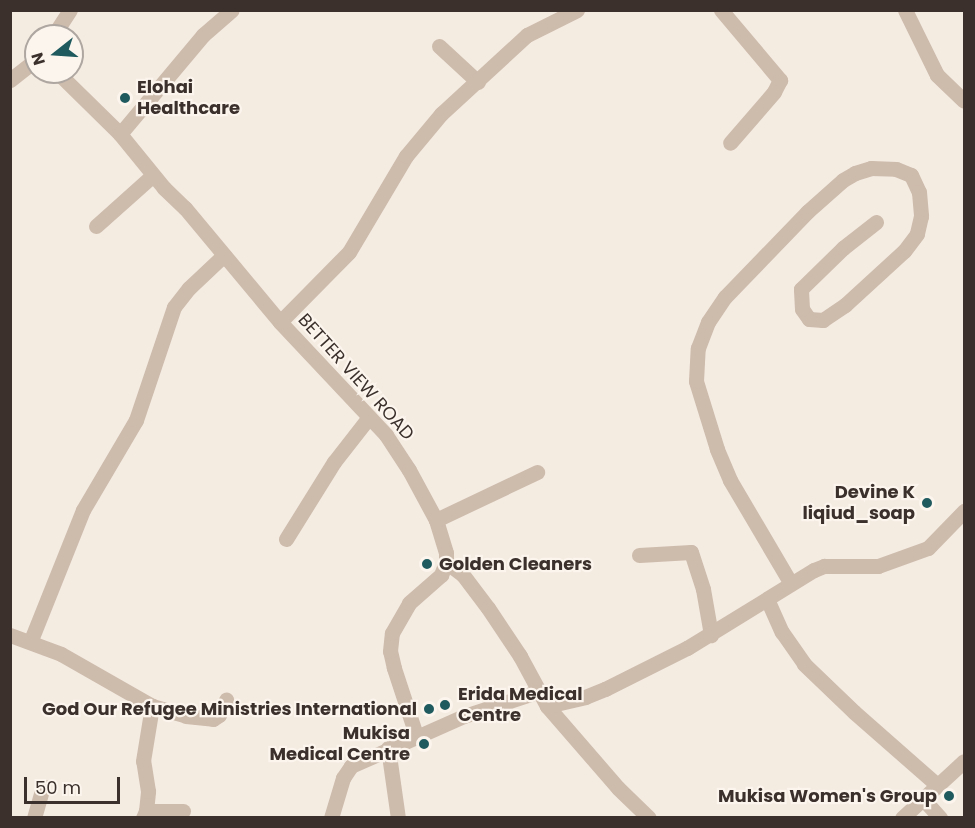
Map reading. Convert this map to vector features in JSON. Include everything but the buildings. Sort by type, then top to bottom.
[{"type":"street","points":[[61,24],[70,10]]},
{"type":"street","points":[[120,134],[203,35],[232,10]]},
{"type":"street","points":[[280,322],[336,267],[359,238],[406,156],[441,114],[527,35],[577,10]]},
{"type":"street","points":[[721,10],[780,80],[774,92],[730,143]]},
{"type":"street","points":[[905,10],[937,75],[964,101]]},
{"type":"street","points":[[439,46],[478,82]]},
{"type":"street","points":[[10,80],[24,69]]},
{"type":"street","name":"BETTER VIEW ROAD","points":[[69,84],[120,134],[280,322],[369,417],[400,456],[436,520],[446,553],[446,562]]},
{"type":"street","points":[[790,582],[730,480],[717,449],[696,381],[698,348],[708,322],[725,297],[807,213],[843,180],[871,168],[896,169],[911,175],[919,192],[921,216],[918,234],[897,257],[845,305],[823,320],[809,319],[802,309],[801,289],[843,248],[876,222]]},
{"type":"street","points":[[96,226],[153,175]]},
{"type":"street","points":[[31,640],[83,510],[136,420],[174,307],[189,288],[224,255]]},
{"type":"street","points":[[285,539],[334,462],[369,417]]},
{"type":"street","points":[[436,520],[537,472]]},
{"type":"street","points":[[547,706],[585,697],[605,689],[711,635],[790,582],[824,566],[878,566],[928,548],[964,511]]},
{"type":"street","points":[[639,555],[691,552],[703,589],[711,635]]},
{"type":"street","points":[[416,735],[394,668],[390,651],[392,633],[409,603],[441,575],[446,562],[463,575],[488,608],[520,656],[537,692],[547,706],[618,789],[649,818]]},
{"type":"street","points":[[767,599],[783,632],[804,664],[854,712],[936,784]]},
{"type":"street","points":[[10,635],[31,640],[100,674],[152,706],[186,716],[213,719],[219,715],[226,700]]},
{"type":"street","points":[[331,818],[347,769],[416,735],[475,712],[537,692]]},
{"type":"street","points":[[152,706],[143,761],[148,791],[145,814],[183,812]]},
{"type":"street","points":[[388,748],[398,818]]},
{"type":"street","points":[[902,818],[924,800],[936,784],[964,761]]},
{"type":"street","points":[[34,818],[43,786]]},
{"type":"street","points":[[924,800],[940,818]]},
{"type":"place","name":"Elohai Healthcare","points":[[125,98]]},
{"type":"place","name":"Devine K liqiud_soap","points":[[927,503]]},
{"type":"place","name":"Golden Cleaners","points":[[427,564]]},
{"type":"place","name":"Erida Medical Centre","points":[[445,705]]},
{"type":"place","name":"God Our Refugee Ministries International","points":[[429,709]]},
{"type":"place","name":"Mukisa Medical Centre","points":[[424,744]]},
{"type":"place","name":"Mukisa Women's Group","points":[[949,796]]}]
